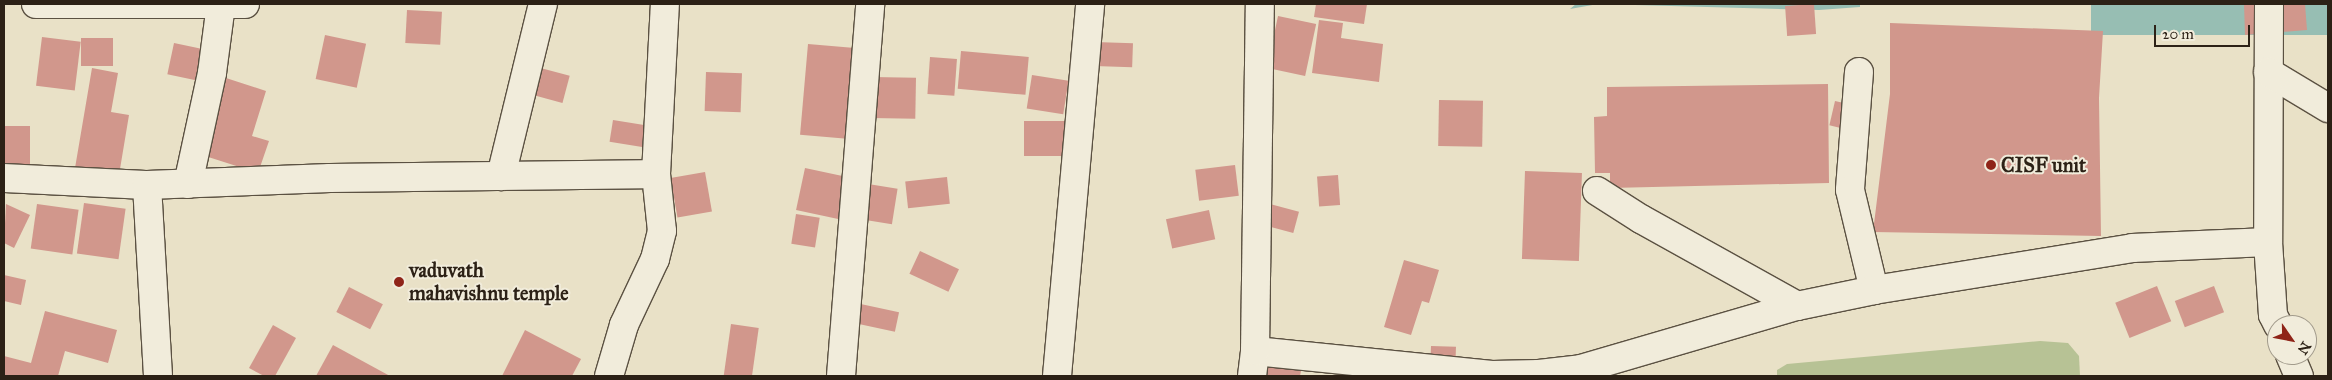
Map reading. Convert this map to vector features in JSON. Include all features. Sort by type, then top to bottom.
[{"type":"street","points":[[36,4],[233,4],[212,73],[188,184]]},
{"type":"street","points":[[501,176],[543,4]]},
{"type":"street","points":[[609,376],[624,325],[655,260],[662,231],[656,174],[665,4]]},
{"type":"street","points":[[841,376],[870,4]]},
{"type":"street","points":[[1057,376],[1090,4]]},
{"type":"street","points":[[1260,4],[1254,364],[1492,375],[1539,374],[1581,369],[1797,306],[1874,290],[2132,248],[2268,242]]},
{"type":"street","points":[[2269,4],[2268,242],[2273,315]]},
{"type":"street","points":[[1859,72],[1850,190],[1874,290]]},
{"type":"street","points":[[2268,72],[2328,108]]},
{"type":"street","points":[[4,178],[147,185],[656,174]]},
{"type":"street","points":[[147,185],[158,376]]},
{"type":"street","points":[[1597,191],[1641,219],[1797,306]]},
{"type":"green space","points":[[2040,341],[2068,343],[2079,356],[2080,376],[1777,376],[1777,370],[1787,364]]},
{"type":"water","points":[[1576,4],[1598,4],[1570,9]]},
{"type":"water","points":[[1598,4],[1860,4],[1860,7],[1819,10]]},
{"type":"water","points":[[2091,4],[2328,4],[2328,35],[2091,35]]},
{"type":"building","points":[[1316,4],[1367,4],[1364,24],[1314,17]]},
{"type":"building","points":[[1814,4],[1816,34],[1787,36],[1785,6]]},
{"type":"building","points":[[2244,4],[2305,4],[2307,30],[2245,35]]},
{"type":"building","points":[[407,10],[442,12],[440,45],[405,43]]},
{"type":"building","points":[[1278,16],[1316,24],[1305,76],[1267,68]]},
{"type":"building","points":[[1319,20],[1343,23],[1341,38],[1383,44],[1379,82],[1312,73]]},
{"type":"building","name":"CISF unit","points":[[1890,23],[2103,31],[2099,98],[2101,236],[1873,232],[1890,94]]},
{"type":"building","points":[[325,35],[366,44],[357,88],[316,79]]},
{"type":"building","points":[[42,37],[81,42],[75,90],[36,86]]},
{"type":"building","points":[[81,38],[113,38],[113,66],[81,66]]},
{"type":"building","points":[[1095,42],[1133,43],[1132,67],[1094,66]]},
{"type":"building","points":[[174,43],[207,50],[201,81],[167,74]]},
{"type":"building","points":[[808,44],[858,48],[850,139],[800,135]]},
{"type":"building","points":[[961,51],[1029,57],[1025,95],[958,89]]},
{"type":"building","points":[[930,57],[957,59],[954,96],[927,94]]},
{"type":"building","points":[[533,66],[570,76],[562,103],[526,93]]},
{"type":"building","points":[[92,68],[118,73],[111,112],[129,115],[119,175],[75,168]]},
{"type":"building","points":[[706,72],[742,73],[741,112],[705,111]]},
{"type":"building","points":[[1032,75],[1069,81],[1063,114],[1027,109]]},
{"type":"building","points":[[872,77],[916,78],[915,119],[871,118]]},
{"type":"building","points":[[226,78],[266,91],[252,136],[269,141],[258,173],[202,155]]},
{"type":"building","points":[[1828,84],[1829,183],[1610,188],[1610,173],[1595,173],[1594,117],[1607,116],[1607,87]]},
{"type":"building","points":[[1439,100],[1483,101],[1482,147],[1438,146]]},
{"type":"building","points":[[1835,101],[1853,105],[1847,129],[1829,125]]},
{"type":"building","points":[[613,120],[646,125],[642,147],[610,142]]},
{"type":"building","points":[[1024,121],[1067,121],[1067,156],[1024,156]]},
{"type":"building","points":[[4,126],[30,126],[30,169],[4,169]]},
{"type":"building","points":[[1235,165],[1239,196],[1199,201],[1195,170]]},
{"type":"building","points":[[805,168],[853,178],[844,220],[796,210]]},
{"type":"building","points":[[1525,171],[1582,173],[1579,261],[1522,259]]},
{"type":"building","points":[[705,172],[712,211],[677,217],[671,178]]},
{"type":"building","points":[[1338,175],[1340,205],[1319,206],[1317,176]]},
{"type":"building","points":[[947,177],[950,204],[908,208],[905,181]]},
{"type":"building","points":[[862,183],[898,189],[892,224],[856,219]]},
{"type":"building","points":[[84,203],[126,209],[118,259],[77,254]]},
{"type":"building","points":[[6,204],[30,215],[14,248],[4,243]]},
{"type":"building","points":[[37,204],[79,210],[72,254],[31,249]]},
{"type":"building","points":[[1270,204],[1299,212],[1293,233],[1264,225]]},
{"type":"building","points":[[1209,210],[1215,239],[1172,248],[1166,219]]},
{"type":"building","points":[[796,214],[820,218],[815,247],[791,244]]},
{"type":"building","points":[[920,251],[959,269],[948,292],[909,274]]},
{"type":"building","points":[[1404,260],[1439,270],[1429,303],[1422,301],[1411,335],[1384,327]]},
{"type":"building","points":[[4,275],[26,280],[21,305],[4,301]]},
{"type":"building","points":[[2157,286],[2171,321],[2130,338],[2115,303]]},
{"type":"building","points":[[2214,286],[2224,312],[2185,327],[2175,301]]},
{"type":"building","points":[[349,287],[383,304],[370,329],[336,312]]},
{"type":"building","points":[[856,303],[899,312],[895,332],[852,323]]},
{"type":"building","points":[[45,311],[117,330],[108,363],[65,351],[58,376],[4,376],[4,356],[31,363]]},
{"type":"building","points":[[731,324],[759,328],[752,376],[724,375]]},
{"type":"building","points":[[273,325],[296,338],[275,376],[264,376],[249,368]]},
{"type":"building","points":[[525,330],[581,359],[572,376],[502,376]]},
{"type":"building","points":[[1262,340],[1305,349],[1300,376],[1255,376]]},
{"type":"building","points":[[333,345],[390,376],[316,376]]},
{"type":"building","points":[[1431,346],[1456,347],[1455,376],[1430,376]]},
{"type":"place","name":"CISF unit","points":[[1991,165]]},
{"type":"place","name":"vaduvath mahavishnu temple","points":[[399,282]]}]
